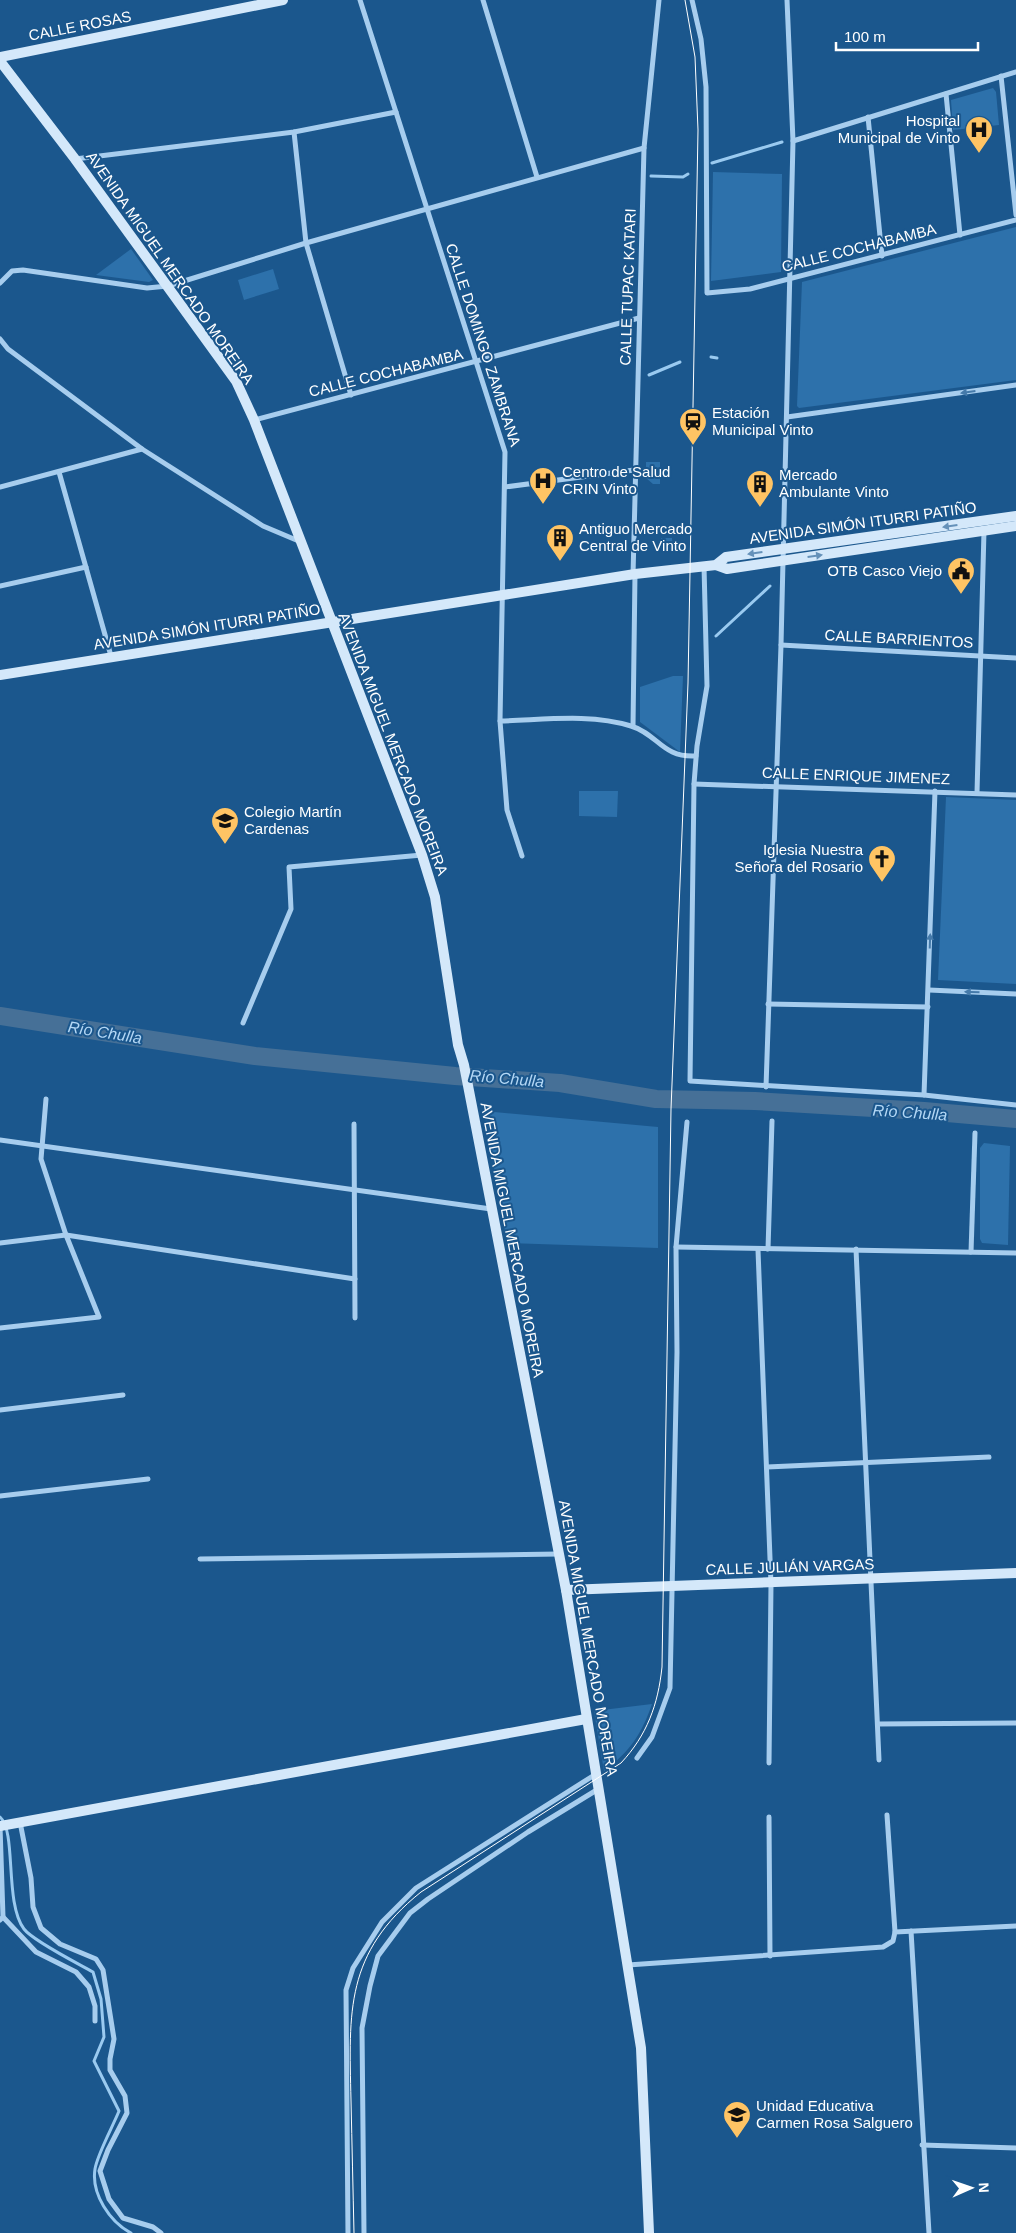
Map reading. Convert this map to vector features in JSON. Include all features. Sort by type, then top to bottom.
[{"type":"main road","name":"CALLE ROSAS","points":[[0,59],[282,0]]},
{"type":"main road","name":"AVENIDA MIGUEL MERCADO MOREIRA","points":[[0,59],[236,381],[254,420],[302,542],[331,623],[422,855],[434,897],[458,1045],[566,1590],[586,1719],[600,1788],[642,2063],[649,2233]]},
{"type":"main road","name":"AVENIDA SIMÓN ITURRI PATIÑO","points":[[716,564],[726,569],[783,560],[984,526],[1016,516]]},
{"type":"main road","name":"AVENIDA SIMÓN ITURRI PATIÑO","points":[[0,675],[634,575],[704,566],[716,564],[726,557],[984,526],[1016,526]]},
{"type":"main road","name":"CALLE JULIÁN VARGAS","points":[[566,1590],[772,1584],[1016,1573]]},
{"type":"main road","points":[[2,1826],[586,1719]]},
{"type":"street","name":"CALLE DOMINGO ZAMBRANA","points":[[360,0],[505,452],[500,721],[507,810],[522,856]]},
{"type":"street","points":[[483,0],[536,177]]},
{"type":"street","name":"CALLE TUPAC KATARI","points":[[633,726],[634,470],[644,148],[659,0]]},
{"type":"street","name":"CALLE COCHABAMBA","points":[[692,0],[701,40],[706,87],[707,293],[750,289],[1016,220]]},
{"type":"street","points":[[766,1087],[781,645],[793,141],[788,0]]},
{"type":"street","points":[[793,141],[1016,72]]},
{"type":"street","points":[[1002,76],[1016,215]]},
{"type":"street","points":[[946,94],[960,234]]},
{"type":"street","points":[[75,159],[294,132],[396,112]]},
{"type":"street","points":[[868,118],[882,256]]},
{"type":"street","points":[[294,132],[306,243],[351,395]]},
{"type":"street","points":[[0,283],[12,271],[23,270],[146,288],[168,286],[306,243],[644,148]]},
{"type":"street","name":"CALLE COCHABAMBA","points":[[254,420],[639,318]]},
{"type":"street","points":[[0,339],[8,349],[142,449],[263,526],[302,542]]},
{"type":"street","points":[[787,417],[1016,385]]},
{"type":"street","points":[[0,487],[142,449]]},
{"type":"street","points":[[505,487],[634,470]]},
{"type":"street","points":[[59,472],[111,656]]},
{"type":"street","points":[[977,792],[984,526]]},
{"type":"street","points":[[704,566],[706,686],[694,784],[690,1081],[924,1096],[1016,1105]]},
{"type":"street","points":[[0,586],[86,568]]},
{"type":"street","name":"CALLE BARRIENTOS","points":[[781,645],[1016,658]]},
{"type":"street","points":[[500,721],[597,719],[633,726],[679,757],[696,756]]},
{"type":"street","name":"CALLE ENRIQUE JIMENEZ","points":[[694,784],[977,792],[1016,795]]},
{"type":"street","points":[[924,1096],[935,792]]},
{"type":"street","points":[[243,1023],[291,909],[290,867],[422,855]]},
{"type":"street","points":[[929,990],[1016,994]]},
{"type":"street","points":[[768,1004],[928,1007]]},
{"type":"street","points":[[0,1328],[99,1317],[66,1235],[41,1159],[46,1099]]},
{"type":"street","points":[[768,1249],[772,1121]]},
{"type":"street","points":[[637,1758],[652,1737],[670,1688],[677,1352],[676,1247],[687,1122]]},
{"type":"street","points":[[354,1124],[355,1318]]},
{"type":"street","points":[[971,1252],[975,1133]]},
{"type":"street","points":[[0,1140],[491,1209]]},
{"type":"street","points":[[0,1243],[66,1235],[355,1279]]},
{"type":"street","points":[[676,1247],[758,1250],[856,1249],[1016,1253]]},
{"type":"street","points":[[856,1249],[879,1760]]},
{"type":"street","points":[[758,1250],[772,1584],[769,1763]]},
{"type":"street","points":[[0,1410],[123,1395]]},
{"type":"street","points":[[767,1467],[865,1461],[989,1457]]},
{"type":"street","points":[[0,1496],[148,1479]]},
{"type":"street","points":[[200,1559],[559,1554]]},
{"type":"street","points":[[878,1724],[1016,1723]]},
{"type":"street","points":[[348,2233],[346,1990],[353,1968],[382,1922],[416,1888],[597,1774]]},
{"type":"street","points":[[364,2233],[362,2028],[378,1956],[410,1913],[428,1899],[528,1832],[600,1788]]},
{"type":"street","points":[[628,1966],[883,1947],[893,1941],[895,1932],[887,1815]]},
{"type":"street","points":[[769,1817],[770,1956]]},
{"type":"street","points":[[20,1822],[31,1878],[33,1907],[41,1928],[60,1944],[96,1959],[103,1970],[114,2038],[110,2070],[124,2096],[127,2113],[108,2150],[100,2171],[109,2199],[123,2218],[153,2227],[160,2233]]},
{"type":"street","points":[[2,1826],[2,1919],[36,1952],[76,1972],[89,1987],[95,2006],[95,2022]]},
{"type":"street","points":[[895,1932],[1016,1926]]},
{"type":"street","points":[[910,1931],[929,2233]]},
{"type":"street","points":[[922,2145],[1016,2148]]},
{"type":"shaded area","points":[[993,88],[996,92],[999,125],[953,130],[951,100]]},
{"type":"shaded area","points":[[713,172],[782,174],[781,272],[711,281]]},
{"type":"shaded area","points":[[1016,227],[1016,380],[799,408],[797,406],[802,282]]},
{"type":"shaded area","points":[[131,249],[153,280],[149,282],[96,275]]},
{"type":"shaded area","points":[[273,269],[279,289],[244,300],[238,280]]},
{"type":"shaded area","points":[[646,462],[660,462],[660,484],[653,484],[646,478]]},
{"type":"shaded area","points":[[661,538],[672,538],[673,551],[661,551]]},
{"type":"shaded area","points":[[673,676],[683,676],[680,752],[640,722],[640,687]]},
{"type":"shaded area","points":[[579,791],[618,791],[617,817],[579,816]]},
{"type":"shaded area","points":[[946,797],[1016,800],[1016,984],[938,980]]},
{"type":"shaded area","points":[[484,1111],[658,1127],[658,1248],[507,1243]]},
{"type":"shaded area","points":[[984,1143],[1010,1146],[1008,1245],[982,1243],[980,1239],[980,1148]]},
{"type":"shaded area","points":[[652,1704],[644,1725],[634,1741],[604,1771],[594,1711]]},
{"type":"waterway","points":[[712,163],[782,142]]},
{"type":"waterway","points":[[651,176],[683,177],[688,174]]},
{"type":"waterway","points":[[711,357],[717,358]]},
{"type":"waterway","points":[[649,375],[680,362]]},
{"type":"waterway","points":[[716,636],[770,586]]},
{"type":"waterway","name":"Río Chulla","points":[[0,1016],[255,1056],[455,1076],[560,1083],[656,1099],[755,1101],[924,1111],[1016,1119]]},
{"type":"waterway","points":[[0,1817],[5,1825],[8,1837],[14,1902],[24,1929],[46,1946],[93,1972],[101,1999],[104,2037],[94,2061],[119,2111],[95,2169],[96,2188],[109,2215],[131,2233]]},
{"type":"tram line","points":[[354,2233],[350,2039],[352,2011],[365,1961],[378,1938],[396,1915],[421,1892],[621,1763],[638,1742],[650,1719],[660,1681],[662,1667],[671,1109],[688,683],[698,130],[695,57],[685,0]]},
{"type":"place","name":"Hospital Municipal de Vinto","points":[[979,154]]},
{"type":"place","name":"Estación Municipal Vinto","points":[[693,446]]},
{"type":"place","name":"Centro de Salud CRIN Vinto","points":[[543,505]]},
{"type":"place","name":"Mercado Ambulante Vinto","points":[[760,508]]},
{"type":"place","name":"Antiguo Mercado Central de Vinto","points":[[560,562]]},
{"type":"place","name":"OTB Casco Viejo","points":[[961,595]]},
{"type":"place","name":"Colegio Martín Cardenas","points":[[225,845]]},
{"type":"place","name":"Iglesia Nuestra Señora del Rosario","points":[[882,883]]},
{"type":"place","name":"Unidad Educativa Carmen Rosa Salguero","points":[[737,2139]]}]
